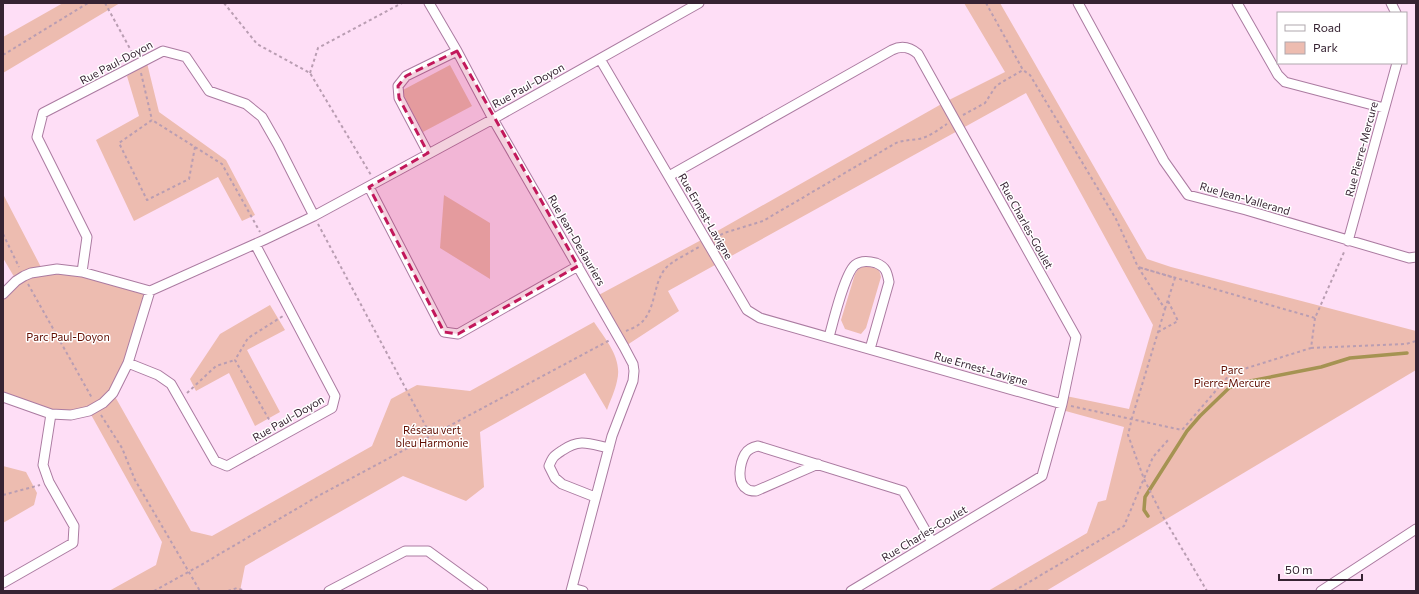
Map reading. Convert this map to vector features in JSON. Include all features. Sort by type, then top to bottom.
[{"type":"street","name":"Rue Jean-Deslauriers","points":[[429,3],[457,51],[493,119],[630,358],[634,371],[634,376],[609,448],[571,589]]},
{"type":"street","name":"Rue Paul-Doyon","points":[[150,291],[314,216],[493,119],[699,3]]},
{"type":"street","name":"Rue Jean-Vallerand","points":[[1078,3],[1164,161],[1188,195],[1246,210],[1408,258],[1416,257]]},
{"type":"street","points":[[1237,3],[1278,75],[1285,82],[1384,108]]},
{"type":"street","points":[[1390,3],[1395,12]]},
{"type":"street","name":"Rue Charles-Goulet","points":[[669,176],[897,47],[904,46],[912,49],[918,54],[1076,337],[1062,404],[1042,476],[851,591]]},
{"type":"street","name":"Rue Paul-Doyon","points":[[82,272],[87,237],[36,137],[43,113],[163,50],[186,57],[209,91],[246,104],[262,117],[314,216]]},
{"type":"street","points":[[428,153],[399,98],[398,86],[406,76],[457,51]]},
{"type":"street","name":"Rue Ernest-Lavigne","points":[[600,59],[747,310],[760,318],[1062,404]]},
{"type":"street","name":"Rue Pierre-Mercure","points":[[1348,241],[1397,64]]},
{"type":"street","points":[[372,185],[444,332],[458,334],[578,266]]},
{"type":"street","name":"Rue Paul-Doyon","points":[[128,363],[158,375],[171,384],[215,460],[227,466],[332,408],[335,396],[255,244]]},
{"type":"street","points":[[829,337],[848,274],[856,264],[863,261],[874,263],[884,267],[888,275],[889,282],[870,349]]},
{"type":"street","points":[[3,294],[16,280],[31,273],[57,269],[82,272],[150,291],[128,363],[113,393],[103,403],[89,411],[71,415],[52,414],[3,396]]},
{"type":"street","points":[[3,583],[73,543],[74,526],[49,482],[43,465],[52,414]]},
{"type":"street","points":[[595,497],[562,484],[555,478],[549,466],[552,457],[572,444],[584,443],[609,448]]},
{"type":"street","points":[[818,464],[756,491],[747,490],[743,485],[739,474],[745,454],[751,448],[758,446],[818,464],[904,491],[932,542]]},
{"type":"street","points":[[1321,591],[1416,529]]},
{"type":"street","points":[[329,591],[405,551],[428,551],[483,591]]},
{"type":"street","points":[[571,589],[583,591]]},
{"type":"path","points":[[3,55],[88,3]]},
{"type":"path","points":[[105,3],[138,63],[152,120],[222,164],[264,240]]},
{"type":"path","points":[[224,3],[257,44],[310,74],[372,185]]},
{"type":"path","points":[[310,74],[318,48],[402,3]]},
{"type":"path","points":[[986,3],[1023,70],[1030,75],[1116,219],[1138,267],[1165,308]]},
{"type":"path","points":[[154,591],[189,573],[320,495],[641,324],[650,310],[661,274],[666,267],[724,233],[763,221],[896,143],[904,140],[926,137],[985,103],[996,86],[1023,70]]},
{"type":"path","points":[[152,120],[119,143],[147,200],[189,179],[195,147]]},
{"type":"path","points":[[314,216],[431,436]]},
{"type":"path","points":[[3,234],[20,268]]},
{"type":"path","points":[[1311,348],[1315,318],[1348,241]]},
{"type":"path","points":[[1138,267],[1175,278],[1128,435],[1144,479],[1162,515],[1207,591]]},
{"type":"path","points":[[1138,267],[1315,318]]},
{"type":"path","points":[[26,282],[94,402]]},
{"type":"path","points":[[1158,332],[1178,321],[1168,301]]},
{"type":"path","points":[[180,400],[216,366],[235,360],[248,338],[290,311]]},
{"type":"path","points":[[1062,404],[1182,430],[1231,373],[1311,348],[1406,344],[1416,340]]},
{"type":"path","points":[[235,360],[279,437]]},
{"type":"path","points":[[99,412],[122,448],[134,480],[200,591]]},
{"type":"path","points":[[1014,591],[1124,526],[1153,457],[1169,439]]},
{"type":"path","points":[[3,495],[49,482]]},
{"type":"path","points":[[228,591],[237,588],[245,591]]},
{"type":"highlighted area","points":[[457,51],[578,266],[458,334],[444,332],[369,187],[428,153],[399,98],[398,86],[406,76]]},
{"type":"green space","points":[[63,3],[120,3],[3,73],[3,37]]},
{"type":"green space","name":"Parc Pierre-Mercure","points":[[964,3],[1000,3],[1147,259],[1171,267],[1416,331],[1416,370],[1046,591],[988,591],[1087,533],[1098,502],[1106,500],[1124,427],[1062,410],[1066,396],[1129,409],[1153,325],[1026,93],[668,291],[679,311],[624,347],[595,297],[705,238],[945,102],[1005,72]]},
{"type":"green space","points":[[147,63],[159,112],[226,160],[255,215],[242,221],[218,177],[134,221],[96,140],[139,116],[127,76]]},
{"type":"green space","points":[[450,65],[472,106],[423,132],[401,91]]},
{"type":"green space","name":"Réseau vert bleu Harmonie","points":[[3,194],[43,271],[57,270],[150,291],[113,393],[191,531],[212,536],[372,446],[391,399],[417,385],[470,391],[594,322],[608,342],[615,357],[618,373],[615,388],[607,410],[585,373],[480,432],[484,487],[466,501],[403,476],[245,566],[240,591],[109,591],[156,565],[162,542],[89,411],[71,415],[3,397],[3,294],[16,280],[3,258]]},
{"type":"green space","points":[[444,195],[490,223],[490,279],[440,248]]},
{"type":"green space","points":[[865,266],[878,269],[881,277],[866,328],[861,334],[845,329],[841,320],[855,274],[859,268]]},
{"type":"green space","points":[[270,305],[285,330],[247,350],[280,412],[255,426],[229,373],[196,391],[190,379],[220,334]]},
{"type":"green space","points":[[3,466],[26,472],[37,493],[34,505],[3,523]]},
{"type":"waterway","points":[[1148,516],[1144,510],[1145,497],[1187,431],[1229,388],[1240,383],[1321,367],[1350,358],[1407,353]]},
{"type":"park label","name":"Parc Paul-Doyon","points":[[68,336]]}]
